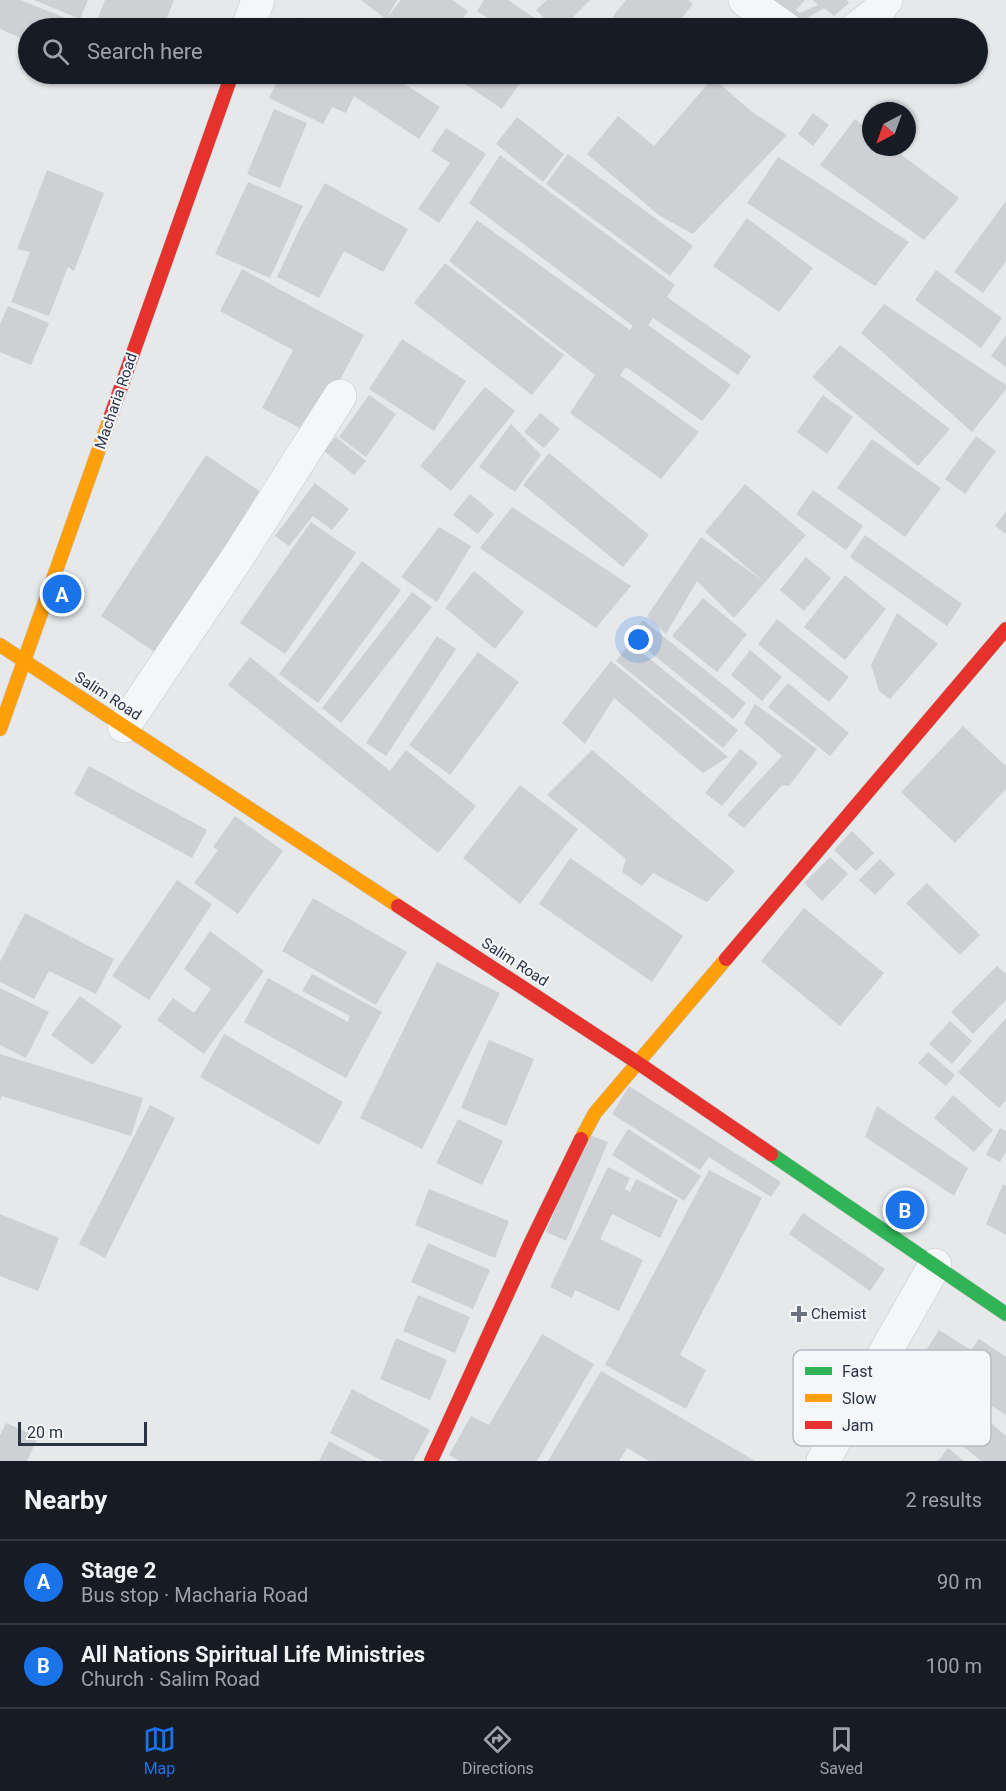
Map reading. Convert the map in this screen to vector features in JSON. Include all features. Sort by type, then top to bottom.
[{"type":"street","points":[[252,18],[258,0]]},
{"type":"street","points":[[745,0],[771,18]]},
{"type":"street","points":[[870,18],[886,0]]},
{"type":"street","name":"Macharia Road","points":[[0,729],[228,84]]},
{"type":"street","points":[[124,726],[239,555],[340,396]]},
{"type":"street","points":[[431,1461],[567,1166],[596,1113],[1006,629]]},
{"type":"street","name":"Salim Road","points":[[0,645],[638,1063],[1006,1314]]},
{"type":"street","points":[[886,1350],[935,1265]]},
{"type":"street","points":[[823,1461],[832,1446]]},
{"type":"building","points":[[0,0],[20,0],[66,18],[18,18],[18,37],[0,29]]},
{"type":"building","points":[[34,0],[88,0],[80,18]]},
{"type":"building","points":[[105,0],[174,0],[167,18],[98,18]]},
{"type":"building","points":[[361,0],[397,0],[385,18]]},
{"type":"building","points":[[401,0],[452,0],[468,11],[463,18],[387,18]]},
{"type":"building","points":[[484,0],[508,0],[534,18],[488,18],[477,11]]},
{"type":"building","points":[[547,0],[590,0],[572,18],[544,18],[536,10]]},
{"type":"building","points":[[626,0],[688,0],[693,4],[682,18],[612,18]]},
{"type":"building","points":[[770,0],[805,0],[796,10],[800,13],[818,5],[813,0],[847,0],[849,3],[834,16],[824,8],[807,18],[795,18]]},
{"type":"building","points":[[276,84],[404,84],[440,107],[419,139],[354,96],[346,113],[332,107],[323,124],[269,98]]},
{"type":"building","points":[[465,84],[519,84],[502,109]]},
{"type":"building","points":[[708,84],[720,84],[751,111],[787,135],[693,234],[660,216],[587,154],[618,116],[654,146]]},
{"type":"building","points":[[274,109],[307,123],[280,188],[247,174]]},
{"type":"building","points":[[813,113],[829,125],[813,146],[798,134]]},
{"type":"building","points":[[517,117],[564,154],[543,182],[496,144]]},
{"type":"building","points":[[855,119],[862,125],[862,156],[903,156],[959,198],[924,240],[820,165]]},
{"type":"building","points":[[446,128],[486,154],[439,223],[418,209],[450,163],[431,151]]},
{"type":"building","points":[[568,154],[693,246],[670,276],[546,184]]},
{"type":"building","points":[[500,155],[675,285],[667,297],[751,356],[738,375],[653,318],[648,325],[731,385],[702,421],[626,367],[620,375],[699,432],[661,479],[570,413],[595,375],[449,261],[477,220],[630,330],[633,326],[469,203]]},
{"type":"building","points":[[778,157],[909,242],[875,286],[747,203]]},
{"type":"building","points":[[47,170],[104,193],[74,271],[68,267],[49,316],[11,302],[30,252],[17,249]]},
{"type":"building","points":[[248,182],[303,206],[270,278],[215,254]]},
{"type":"building","points":[[325,183],[408,229],[383,272],[344,251],[319,298],[277,277],[300,228]]},
{"type":"building","points":[[1006,201],[1006,261],[983,293],[954,272]]},
{"type":"building","points":[[747,218],[813,268],[779,312],[713,266]]},
{"type":"building","points":[[445,263],[564,355],[532,395],[414,303]]},
{"type":"building","points":[[242,269],[364,335],[311,434],[262,408],[293,350],[220,311]]},
{"type":"building","points":[[936,270],[1002,318],[981,348],[915,300]]},
{"type":"building","points":[[884,304],[1006,385],[1006,389],[972,432],[861,333]]},
{"type":"building","points":[[8,306],[49,323],[31,365],[0,352],[0,324]]},
{"type":"building","points":[[1006,335],[1006,367],[991,356]]},
{"type":"building","points":[[402,339],[466,381],[434,431],[369,389]]},
{"type":"building","points":[[840,345],[950,429],[918,466],[812,377]]},
{"type":"building","points":[[485,387],[515,411],[451,491],[420,466]]},
{"type":"building","points":[[369,395],[396,414],[366,457],[339,437]]},
{"type":"building","points":[[823,395],[853,417],[827,454],[797,432]]},
{"type":"building","points":[[540,413],[560,429],[544,448],[524,432]]},
{"type":"building","points":[[511,424],[541,455],[515,492],[479,467]]},
{"type":"building","points":[[976,436],[996,451],[965,494],[945,479]]},
{"type":"building","points":[[336,437],[366,461],[354,475],[324,451]]},
{"type":"building","points":[[872,439],[941,488],[905,537],[837,488]]},
{"type":"building","points":[[549,453],[649,535],[623,567],[523,485]]},
{"type":"building","points":[[206,455],[261,492],[156,653],[101,616]]},
{"type":"building","points":[[315,483],[349,509],[332,530],[313,516],[289,546],[275,536]]},
{"type":"building","points":[[745,484],[806,535],[734,618],[697,581],[666,634],[647,616],[701,537],[762,580],[705,532]]},
{"type":"building","points":[[813,490],[863,526],[846,550],[796,514]]},
{"type":"building","points":[[470,494],[494,514],[478,534],[453,515]]},
{"type":"building","points":[[512,507],[631,586],[596,628],[480,548]]},
{"type":"building","points":[[1006,511],[1006,534],[995,526]]},
{"type":"building","points":[[311,522],[356,553],[285,654],[240,623]]},
{"type":"building","points":[[439,527],[471,546],[437,602],[401,577]]},
{"type":"building","points":[[865,535],[962,604],[947,626],[850,557]]},
{"type":"building","points":[[806,557],[831,578],[804,611],[780,590]]},
{"type":"building","points":[[362,561],[401,590],[318,703],[279,674]]},
{"type":"building","points":[[474,571],[524,612],[495,649],[445,608]]},
{"type":"building","points":[[845,575],[886,609],[845,660],[804,627]]},
{"type":"building","points":[[412,592],[432,607],[341,723],[322,708]]},
{"type":"building","points":[[703,598],[747,634],[717,672],[672,636]]},
{"type":"building","points":[[897,613],[938,644],[890,699],[879,691],[871,665]]},
{"type":"building","points":[[777,619],[849,677],[829,702],[758,644]]},
{"type":"building","points":[[643,620],[746,703],[733,719],[630,636]]},
{"type":"building","points":[[437,636],[456,649],[386,756],[366,743]]},
{"type":"building","points":[[630,643],[738,730],[723,748],[616,661]]},
{"type":"building","points":[[750,650],[782,677],[762,701],[731,675]]},
{"type":"building","points":[[478,652],[519,682],[450,775],[409,745]]},
{"type":"building","points":[[250,657],[390,771],[406,750],[476,806],[438,853],[228,685]]},
{"type":"building","points":[[611,661],[728,757],[703,773],[614,698],[585,744],[562,723]]},
{"type":"building","points":[[788,683],[849,733],[830,756],[768,707]]},
{"type":"building","points":[[755,704],[817,749],[789,786],[782,785],[744,828],[727,815],[782,756],[744,723]]},
{"type":"building","points":[[963,726],[1006,766],[1006,789],[955,843],[901,792]]},
{"type":"building","points":[[740,749],[758,763],[722,806],[705,793]]},
{"type":"building","points":[[592,750],[735,871],[707,902],[653,873],[642,886],[622,872],[626,859],[547,795]]},
{"type":"building","points":[[89,766],[207,830],[192,858],[74,794]]},
{"type":"building","points":[[520,785],[578,829],[520,904],[463,858]]},
{"type":"building","points":[[235,816],[283,851],[238,914],[194,883],[218,850],[213,847]]},
{"type":"building","points":[[852,831],[874,853],[856,871],[834,850]]},
{"type":"building","points":[[830,857],[848,874],[822,901],[804,883]]},
{"type":"building","points":[[570,858],[683,936],[652,982],[539,904]]},
{"type":"building","points":[[880,859],[895,874],[875,895],[859,880]]},
{"type":"building","points":[[177,880],[212,904],[149,1000],[112,976]]},
{"type":"building","points":[[927,883],[980,935],[960,955],[906,903]]},
{"type":"building","points":[[313,898],[407,952],[376,1005],[282,951]]},
{"type":"building","points":[[804,908],[884,973],[840,1026],[761,961]]},
{"type":"building","points":[[25,913],[114,959],[96,994],[49,971],[34,999],[0,982],[0,962]]},
{"type":"building","points":[[210,931],[264,971],[204,1054],[157,1020],[173,998],[194,1013],[211,989],[184,969]]},
{"type":"building","points":[[437,962],[500,993],[422,1149],[360,1118]]},
{"type":"building","points":[[997,966],[1006,974],[1006,1000],[973,1034],[951,1012]]},
{"type":"building","points":[[312,974],[382,1012],[346,1078],[244,1022],[268,978],[348,1022],[350,1016],[302,991]]},
{"type":"building","points":[[0,988],[49,1012],[26,1058],[0,1045]]},
{"type":"building","points":[[80,996],[122,1026],[93,1065],[51,1035]]},
{"type":"building","points":[[1006,1018],[1006,1100],[999,1108],[958,1072]]},
{"type":"building","points":[[950,1021],[972,1041],[952,1064],[929,1044]]},
{"type":"building","points":[[224,1034],[343,1102],[319,1145],[200,1077]]},
{"type":"building","points":[[489,1040],[534,1059],[506,1126],[461,1108]]},
{"type":"building","points":[[928,1052],[955,1075],[946,1086],[918,1063]]},
{"type":"building","points":[[0,1054],[143,1098],[131,1136],[2,1096],[0,1100]]},
{"type":"building","points":[[629,1086],[781,1182],[771,1197],[709,1157],[700,1170],[612,1114]]},
{"type":"building","points":[[953,1095],[993,1130],[974,1152],[934,1118]]},
{"type":"building","points":[[150,1105],[175,1118],[105,1258],[79,1244]]},
{"type":"building","points":[[877,1106],[968,1168],[954,1196],[865,1137]]},
{"type":"building","points":[[458,1119],[503,1141],[482,1185],[436,1163]]},
{"type":"building","points":[[1000,1128],[1006,1131],[1006,1152],[1000,1162],[986,1155]]},
{"type":"building","points":[[628,1129],[701,1176],[684,1201],[612,1155]]},
{"type":"building","points":[[587,1134],[608,1142],[566,1241],[546,1232]]},
{"type":"building","points":[[608,1167],[630,1178],[625,1189],[630,1192],[636,1179],[678,1200],[660,1238],[612,1214],[600,1239],[643,1260],[619,1311],[575,1290],[572,1298],[550,1287]]},
{"type":"building","points":[[709,1170],[762,1198],[680,1355],[706,1370],[686,1409],[605,1365]]},
{"type":"building","points":[[1003,1184],[1006,1186],[1006,1235],[986,1224]]},
{"type":"building","points":[[429,1189],[509,1221],[495,1258],[415,1225]]},
{"type":"building","points":[[803,1213],[885,1269],[870,1291],[789,1234]]},
{"type":"building","points":[[0,1214],[59,1238],[38,1291],[0,1276]]},
{"type":"building","points":[[428,1243],[490,1270],[473,1309],[411,1282]]},
{"type":"building","points":[[418,1295],[470,1317],[455,1353],[403,1331]]},
{"type":"building","points":[[939,1330],[971,1350],[926,1350]]},
{"type":"building","points":[[542,1334],[594,1364],[537,1461],[459,1461],[449,1455],[471,1416],[489,1425]]},
{"type":"building","points":[[396,1338],[447,1360],[430,1400],[380,1379]]},
{"type":"building","points":[[979,1339],[1006,1357],[1006,1415],[991,1405],[991,1350],[971,1350]]},
{"type":"building","points":[[601,1371],[755,1461],[649,1461],[627,1448],[619,1461],[548,1461]]},
{"type":"building","points":[[352,1389],[430,1430],[413,1461],[383,1461],[330,1433]]},
{"type":"building","points":[[6,1423],[38,1437],[27,1461],[0,1461],[0,1435]]},
{"type":"building","points":[[991,1423],[1006,1436],[1006,1461],[981,1461],[963,1446],[991,1446]]},
{"type":"building","points":[[329,1441],[366,1461],[319,1461]]},
{"type":"building","points":[[948,1448],[964,1461],[938,1461]]},
{"type":"traffic: fast","points":[[771,1154],[1006,1314]]},
{"type":"traffic: slow","points":[[0,729],[110,418]]},
{"type":"traffic: slow","points":[[0,645],[398,906]]},
{"type":"traffic: slow","points":[[581,1139],[595,1113],[726,959]]},
{"type":"traffic: jam","points":[[110,418],[228,84]]},
{"type":"traffic: jam","points":[[726,959],[1006,629]]},
{"type":"traffic: jam","points":[[398,906],[638,1063],[771,1154]]},
{"type":"traffic: jam","points":[[431,1461],[531,1242],[581,1139]]},
{"type":"place","name":"Stage 2","points":[[62,594]]},
{"type":"place","name":"All Nations Spiritual Life Ministries","points":[[905,1210]]},
{"type":"place","name":"Chemist","points":[[799,1314]]}]
